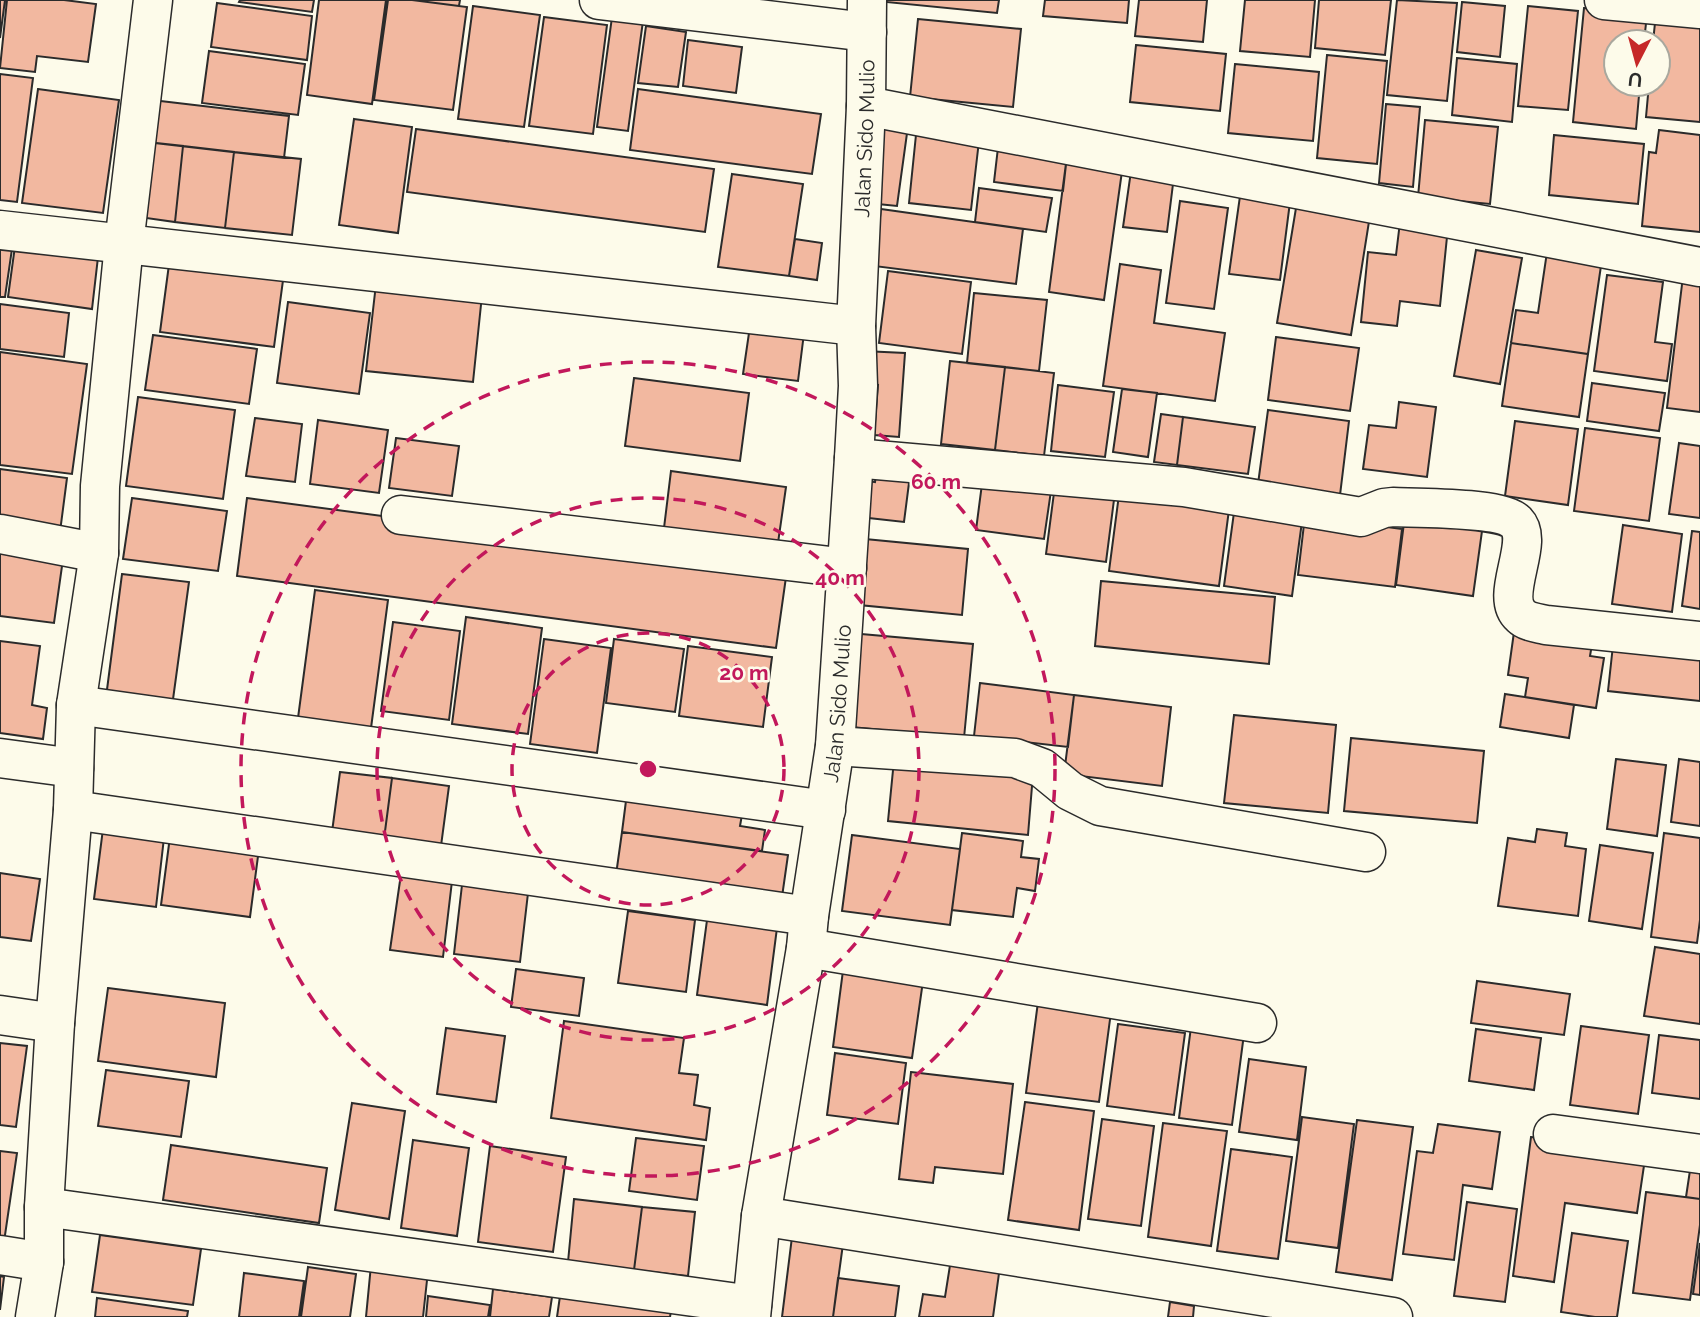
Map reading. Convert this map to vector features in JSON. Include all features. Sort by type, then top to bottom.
[{"type":"street","points":[[599,0],[867,16]]},
{"type":"street","points":[[1604,0],[1700,9]]},
{"type":"street","points":[[35,1317],[44,1262],[44,1207],[55,1023],[73,810],[76,705],[99,553],[100,486],[124,244],[141,2]]},
{"type":"street","name":"Jalan Sido Mulio","points":[[752,1311],[761,1216],[835,746],[855,457],[858,386],[856,326],[866,107],[867,16]]},
{"type":"street","points":[[866,107],[1700,267]]},
{"type":"street","points":[[0,230],[856,326]]},
{"type":"street","points":[[855,457],[1184,487],[1361,517],[1393,507],[1473,510],[1510,518],[1522,532],[1513,603],[1519,615],[1546,625],[1700,641]]},
{"type":"street","points":[[401,515],[847,568]]},
{"type":"street","points":[[0,534],[99,553]]},
{"type":"street","points":[[76,705],[826,810]]},
{"type":"street","points":[[835,746],[1015,758],[1042,768],[1069,791],[1100,806],[1366,852]]},
{"type":"street","points":[[0,758],[74,768]]},
{"type":"street","points":[[73,810],[807,932],[1256,1023]]},
{"type":"street","points":[[0,1015],[55,1023]]},
{"type":"street","points":[[1553,1134],[1700,1154]]},
{"type":"street","points":[[44,1207],[752,1311]]},
{"type":"street","points":[[761,1216],[1392,1317]]},
{"type":"street","points":[[0,1255],[44,1262]]},
{"type":"building","points":[[0,0],[5,0],[0,38]]},
{"type":"building","points":[[7,0],[64,0],[96,4],[88,62],[37,56],[35,72],[0,68]]},
{"type":"building","points":[[314,0],[312,12],[239,2]]},
{"type":"building","points":[[319,0],[386,0],[372,104],[307,95]]},
{"type":"building","points":[[388,0],[412,0],[467,7],[453,110],[374,100]]},
{"type":"building","points":[[412,0],[460,0],[459,6]]},
{"type":"building","points":[[999,0],[997,13],[886,2]]},
{"type":"building","points":[[1045,0],[1129,0],[1127,23],[1043,16]]},
{"type":"building","points":[[1139,0],[1207,0],[1203,42],[1135,36]]},
{"type":"building","points":[[1245,0],[1315,0],[1310,57],[1240,51]]},
{"type":"building","points":[[1319,0],[1391,0],[1385,55],[1315,48]]},
{"type":"building","points":[[1397,0],[1457,3],[1447,101],[1387,95]]},
{"type":"building","points":[[1462,2],[1505,6],[1500,57],[1457,52]]},
{"type":"building","points":[[217,3],[312,16],[307,60],[211,47]]},
{"type":"building","points":[[473,6],[540,15],[524,127],[458,119]]},
{"type":"building","points":[[1528,6],[1578,11],[1568,110],[1518,106]]},
{"type":"building","points":[[1584,8],[1647,14],[1646,28],[1602,28],[1602,98],[1639,98],[1636,129],[1573,122]]},
{"type":"building","points":[[544,17],[607,25],[593,134],[529,126]]},
{"type":"building","points":[[612,17],[643,21],[628,131],[597,127]]},
{"type":"building","points":[[918,19],[1021,29],[1013,107],[910,97]]},
{"type":"building","points":[[1655,23],[1700,28],[1700,122],[1646,117],[1648,98],[1672,98],[1672,28],[1654,28]]},
{"type":"building","points":[[646,26],[686,32],[678,87],[638,83]]},
{"type":"building","points":[[688,40],[742,47],[736,93],[683,86]]},
{"type":"building","points":[[1136,45],[1226,54],[1220,111],[1130,102]]},
{"type":"building","points":[[209,51],[305,64],[298,115],[202,103]]},
{"type":"building","points":[[1327,55],[1387,61],[1377,164],[1317,158]]},
{"type":"building","points":[[1457,58],[1517,64],[1512,122],[1452,115]]},
{"type":"building","points":[[1235,64],[1319,72],[1313,141],[1228,133]]},
{"type":"building","points":[[0,74],[33,78],[17,202],[0,200]]},
{"type":"building","points":[[38,89],[119,100],[103,213],[22,203]]},
{"type":"building","points":[[638,89],[821,114],[812,174],[630,150]]},
{"type":"building","points":[[152,100],[289,116],[284,158],[147,142]]},
{"type":"building","points":[[1386,104],[1420,107],[1413,187],[1379,183]]},
{"type":"building","points":[[354,119],[412,127],[398,233],[339,225]]},
{"type":"building","points":[[1425,120],[1498,127],[1490,204],[1418,197]]},
{"type":"building","points":[[880,122],[908,126],[897,206],[868,203]]},
{"type":"building","points":[[917,125],[980,132],[971,210],[909,203]]},
{"type":"building","points":[[416,129],[714,169],[705,232],[407,192]]},
{"type":"building","points":[[1659,130],[1700,135],[1700,232],[1642,226],[1649,152],[1656,153]]},
{"type":"building","points":[[1554,135],[1644,144],[1638,204],[1549,195]]},
{"type":"building","points":[[999,139],[1068,147],[1063,191],[994,182]]},
{"type":"building","points":[[147,142],[183,146],[175,222],[139,217]]},
{"type":"building","points":[[183,146],[234,152],[225,228],[175,222]]},
{"type":"building","points":[[234,152],[301,159],[292,235],[225,228]]},
{"type":"building","points":[[1067,156],[1123,164],[1104,300],[1049,292]]},
{"type":"building","points":[[1131,171],[1174,176],[1167,232],[1123,227]]},
{"type":"building","points":[[732,174],[803,184],[789,276],[718,267]]},
{"type":"building","points":[[979,188],[1052,198],[1046,232],[975,222]]},
{"type":"building","points":[[1240,196],[1290,202],[1280,280],[1229,274]]},
{"type":"building","points":[[1180,201],[1228,208],[1214,309],[1166,303]]},
{"type":"building","points":[[1296,208],[1371,209],[1351,335],[1277,323]]},
{"type":"building","points":[[881,209],[1023,229],[1016,284],[874,266]]},
{"type":"building","points":[[1400,222],[1448,227],[1440,306],[1400,301],[1397,326],[1361,322],[1368,252],[1396,255]]},
{"type":"building","points":[[795,239],[822,243],[817,280],[789,276]]},
{"type":"building","points":[[0,240],[13,242],[5,297],[0,297]]},
{"type":"building","points":[[15,246],[98,257],[92,309],[8,297]]},
{"type":"building","points":[[1476,250],[1522,258],[1500,384],[1454,376]]},
{"type":"building","points":[[1547,252],[1602,259],[1588,354],[1511,343],[1516,310],[1538,313]]},
{"type":"building","points":[[170,257],[284,273],[274,347],[160,332]]},
{"type":"building","points":[[1120,264],[1161,270],[1154,323],[1225,333],[1215,401],[1103,386]]},
{"type":"building","points":[[1684,268],[1700,270],[1700,412],[1667,408]]},
{"type":"building","points":[[888,271],[971,282],[962,354],[879,343]]},
{"type":"building","points":[[1607,275],[1663,282],[1655,342],[1672,344],[1667,381],[1594,371]]},
{"type":"building","points":[[376,284],[482,295],[473,382],[366,371]]},
{"type":"building","points":[[974,293],[1047,300],[1039,371],[967,363]]},
{"type":"building","points":[[288,302],[370,313],[359,394],[277,383]]},
{"type":"building","points":[[0,304],[69,313],[64,357],[0,349]]},
{"type":"building","points":[[750,326],[804,333],[798,381],[743,374]]},
{"type":"building","points":[[153,335],[257,349],[249,404],[145,390]]},
{"type":"building","points":[[1276,337],[1359,348],[1350,411],[1268,400]]},
{"type":"building","points":[[1511,343],[1588,354],[1579,417],[1502,406]]},
{"type":"building","points":[[863,351],[905,353],[899,437],[874,435],[878,385],[861,383]]},
{"type":"building","points":[[0,352],[87,364],[72,474],[0,465]]},
{"type":"building","points":[[950,361],[1005,367],[995,450],[941,444]]},
{"type":"building","points":[[1005,367],[1054,373],[1044,456],[995,450]]},
{"type":"building","points":[[634,378],[749,393],[740,461],[625,446]]},
{"type":"building","points":[[1592,383],[1665,393],[1659,431],[1587,421]]},
{"type":"building","points":[[1058,385],[1114,392],[1105,457],[1051,451]]},
{"type":"building","points":[[1122,389],[1157,393],[1148,457],[1113,452]]},
{"type":"building","points":[[138,397],[235,410],[223,499],[126,486]]},
{"type":"building","points":[[1399,402],[1436,407],[1427,477],[1363,469],[1369,425],[1396,428]]},
{"type":"building","points":[[1268,410],[1349,421],[1340,495],[1258,484]]},
{"type":"building","points":[[1161,414],[1183,417],[1177,465],[1154,462]]},
{"type":"building","points":[[1183,417],[1255,427],[1248,474],[1177,465]]},
{"type":"building","points":[[255,418],[302,424],[295,482],[246,476]]},
{"type":"building","points":[[318,420],[388,430],[379,493],[310,484]]},
{"type":"building","points":[[1515,421],[1578,429],[1568,505],[1505,496]]},
{"type":"building","points":[[1585,428],[1660,438],[1649,521],[1574,511]]},
{"type":"building","points":[[396,438],[459,446],[452,496],[389,488]]},
{"type":"building","points":[[1679,443],[1700,446],[1700,518],[1669,514]]},
{"type":"building","points":[[0,469],[67,478],[60,532],[0,524]]},
{"type":"building","points":[[877,470],[910,475],[904,522],[851,516],[855,479],[875,482]]},
{"type":"building","points":[[671,471],[786,487],[778,543],[664,528]]},
{"type":"building","points":[[983,476],[1052,484],[1044,539],[976,530]]},
{"type":"building","points":[[1055,485],[1115,492],[1106,562],[1046,554]]},
{"type":"building","points":[[1120,487],[1230,502],[1219,586],[1109,571]]},
{"type":"building","points":[[132,498],[227,511],[218,571],[123,559]]},
{"type":"building","points":[[247,498],[787,570],[776,648],[237,576]]},
{"type":"building","points":[[1235,505],[1303,514],[1292,596],[1224,586]]},
{"type":"building","points":[[1405,515],[1483,524],[1473,596],[1396,585]]},
{"type":"building","points":[[1305,516],[1402,529],[1395,587],[1298,575]]},
{"type":"building","points":[[1623,525],[1682,534],[1672,612],[1612,604]]},
{"type":"building","points":[[1692,531],[1700,532],[1700,609],[1682,606]]},
{"type":"building","points":[[865,539],[968,549],[962,615],[859,605]]},
{"type":"building","points":[[0,551],[63,559],[54,623],[0,616]]},
{"type":"building","points":[[122,574],[189,582],[171,714],[105,705]]},
{"type":"building","points":[[1101,581],[1275,597],[1269,664],[1095,646]]},
{"type":"building","points":[[315,590],[388,600],[371,728],[298,718]]},
{"type":"building","points":[[466,617],[542,628],[528,734],[452,724]]},
{"type":"building","points":[[393,622],[460,631],[449,720],[381,711]]},
{"type":"building","points":[[1514,632],[1592,644],[1590,656],[1604,658],[1596,708],[1525,697],[1528,678],[1508,675]]},
{"type":"building","points":[[850,633],[973,644],[964,738],[841,726]]},
{"type":"building","points":[[1614,636],[1700,646],[1700,701],[1608,691]]},
{"type":"building","points":[[544,639],[611,648],[597,753],[530,744]]},
{"type":"building","points":[[614,639],[684,649],[675,712],[606,703]]},
{"type":"building","points":[[0,641],[40,646],[32,705],[47,708],[43,739],[0,733]]},
{"type":"building","points":[[688,646],[772,657],[763,727],[679,716]]},
{"type":"building","points":[[980,683],[1074,695],[1068,747],[974,736]]},
{"type":"building","points":[[1505,694],[1574,705],[1569,738],[1500,727]]},
{"type":"building","points":[[1074,695],[1171,707],[1162,786],[1064,774]]},
{"type":"building","points":[[1234,715],[1336,725],[1328,813],[1224,803]]},
{"type":"building","points":[[1351,738],[1484,751],[1477,823],[1344,811]]},
{"type":"building","points":[[1616,759],[1666,765],[1657,836],[1607,829]]},
{"type":"building","points":[[1679,759],[1700,762],[1700,826],[1671,822]]},
{"type":"building","points":[[894,760],[1033,774],[1028,835],[888,821]]},
{"type":"building","points":[[340,772],[392,778],[384,839],[332,832]]},
{"type":"building","points":[[392,778],[449,786],[441,846],[384,839]]},
{"type":"building","points":[[627,793],[743,809],[740,826],[765,830],[762,851],[622,832]]},
{"type":"building","points":[[104,821],[165,829],[156,907],[94,899]]},
{"type":"building","points":[[171,829],[260,841],[250,917],[161,905]]},
{"type":"building","points":[[1537,829],[1567,833],[1565,846],[1586,849],[1578,916],[1498,906],[1508,838],[1535,842]]},
{"type":"building","points":[[622,832],[788,855],[781,904],[615,882]]},
{"type":"building","points":[[962,833],[1023,841],[1021,857],[1039,859],[1035,891],[1017,888],[1013,917],[952,910]]},
{"type":"building","points":[[1664,833],[1700,838],[1700,920],[1697,943],[1651,937]]},
{"type":"building","points":[[852,835],[960,849],[950,925],[842,911]]},
{"type":"building","points":[[1600,845],[1653,853],[1642,929],[1589,921]]},
{"type":"building","points":[[0,873],[40,879],[31,941],[0,937]]},
{"type":"building","points":[[401,874],[452,881],[443,957],[390,950]]},
{"type":"building","points":[[462,885],[528,893],[520,962],[454,954]]},
{"type":"building","points":[[628,911],[695,920],[686,992],[618,983]]},
{"type":"building","points":[[707,920],[777,928],[767,1005],[697,995]]},
{"type":"building","points":[[1655,947],[1700,954],[1700,1024],[1644,1016]]},
{"type":"building","points":[[844,963],[924,974],[912,1058],[833,1047]]},
{"type":"building","points":[[516,969],[584,978],[579,1016],[511,1007]]},
{"type":"building","points":[[1477,981],[1570,994],[1564,1035],[1471,1023]]},
{"type":"building","points":[[108,988],[225,1003],[216,1077],[98,1061]]},
{"type":"building","points":[[1038,1002],[1111,1012],[1099,1102],[1026,1093]]},
{"type":"building","points":[[564,1021],[684,1038],[679,1073],[698,1075],[694,1105],[710,1108],[706,1140],[551,1118]]},
{"type":"building","points":[[1118,1024],[1185,1033],[1174,1115],[1107,1106]]},
{"type":"building","points":[[1581,1026],[1649,1035],[1638,1114],[1570,1105]]},
{"type":"building","points":[[1191,1027],[1244,1034],[1232,1125],[1179,1118]]},
{"type":"building","points":[[446,1028],[505,1036],[496,1102],[437,1094]]},
{"type":"building","points":[[1476,1029],[1541,1038],[1534,1090],[1469,1081]]},
{"type":"building","points":[[1659,1035],[1700,1040],[1700,1099],[1652,1093]]},
{"type":"building","points":[[0,1043],[27,1046],[16,1127],[0,1125]]},
{"type":"building","points":[[835,1053],[906,1063],[898,1124],[827,1115]]},
{"type":"building","points":[[1249,1059],[1306,1067],[1297,1140],[1239,1132]]},
{"type":"building","points":[[106,1070],[189,1081],[181,1137],[98,1126]]},
{"type":"building","points":[[911,1072],[1013,1084],[1003,1174],[935,1167],[933,1183],[899,1179]]},
{"type":"building","points":[[1025,1102],[1094,1111],[1079,1230],[1008,1220]]},
{"type":"building","points":[[352,1103],[405,1111],[389,1219],[335,1210]]},
{"type":"building","points":[[1302,1117],[1354,1124],[1338,1248],[1286,1241]]},
{"type":"building","points":[[1102,1119],[1154,1126],[1141,1226],[1088,1219]]},
{"type":"building","points":[[1357,1120],[1413,1127],[1392,1280],[1336,1272]]},
{"type":"building","points":[[1163,1123],[1227,1131],[1211,1246],[1148,1237]]},
{"type":"building","points":[[1438,1124],[1500,1132],[1492,1189],[1463,1185],[1454,1260],[1403,1254],[1417,1151],[1433,1153]]},
{"type":"building","points":[[1531,1137],[1646,1152],[1637,1213],[1565,1203],[1554,1282],[1513,1276]]},
{"type":"building","points":[[636,1138],[704,1146],[697,1200],[629,1191]]},
{"type":"building","points":[[413,1140],[469,1148],[457,1236],[401,1228]]},
{"type":"building","points":[[171,1145],[327,1168],[319,1223],[163,1200]]},
{"type":"building","points":[[490,1146],[566,1157],[553,1252],[478,1242]]},
{"type":"building","points":[[1231,1149],[1292,1157],[1278,1259],[1217,1251]]},
{"type":"building","points":[[0,1151],[17,1153],[4,1242],[0,1242]]},
{"type":"building","points":[[1692,1157],[1700,1158],[1700,1199],[1686,1197]]},
{"type":"building","points":[[1646,1192],[1700,1199],[1700,1225],[1690,1300],[1633,1293]]},
{"type":"building","points":[[574,1199],[642,1207],[634,1270],[568,1262]]},
{"type":"building","points":[[1467,1202],[1517,1209],[1505,1302],[1454,1296]]},
{"type":"building","points":[[642,1207],[695,1212],[688,1276],[634,1270]]},
{"type":"building","points":[[1572,1233],[1628,1241],[1617,1317],[1561,1312]]},
{"type":"building","points":[[100,1235],[201,1249],[193,1305],[92,1292]]},
{"type":"building","points":[[792,1237],[843,1244],[833,1317],[782,1317]]},
{"type":"building","points":[[1700,1243],[1700,1295],[1693,1294]]},
{"type":"building","points":[[951,1259],[1000,1266],[993,1317],[919,1317],[923,1294],[945,1297]]},
{"type":"building","points":[[371,1265],[428,1271],[423,1317],[366,1317]]},
{"type":"building","points":[[308,1267],[356,1274],[350,1317],[301,1317]]},
{"type":"building","points":[[244,1273],[304,1281],[299,1317],[239,1317]]},
{"type":"building","points":[[0,1276],[4,1277],[0,1310]]},
{"type":"building","points":[[838,1278],[899,1286],[895,1317],[833,1317]]},
{"type":"building","points":[[493,1289],[552,1297],[549,1317],[490,1317]]},
{"type":"building","points":[[428,1296],[490,1305],[488,1317],[426,1317]]},
{"type":"building","points":[[560,1296],[671,1311],[670,1317],[557,1317]]},
{"type":"building","points":[[97,1298],[188,1311],[187,1317],[95,1317]]},
{"type":"building","points":[[1170,1302],[1194,1306],[1193,1317],[1168,1317]]}]
